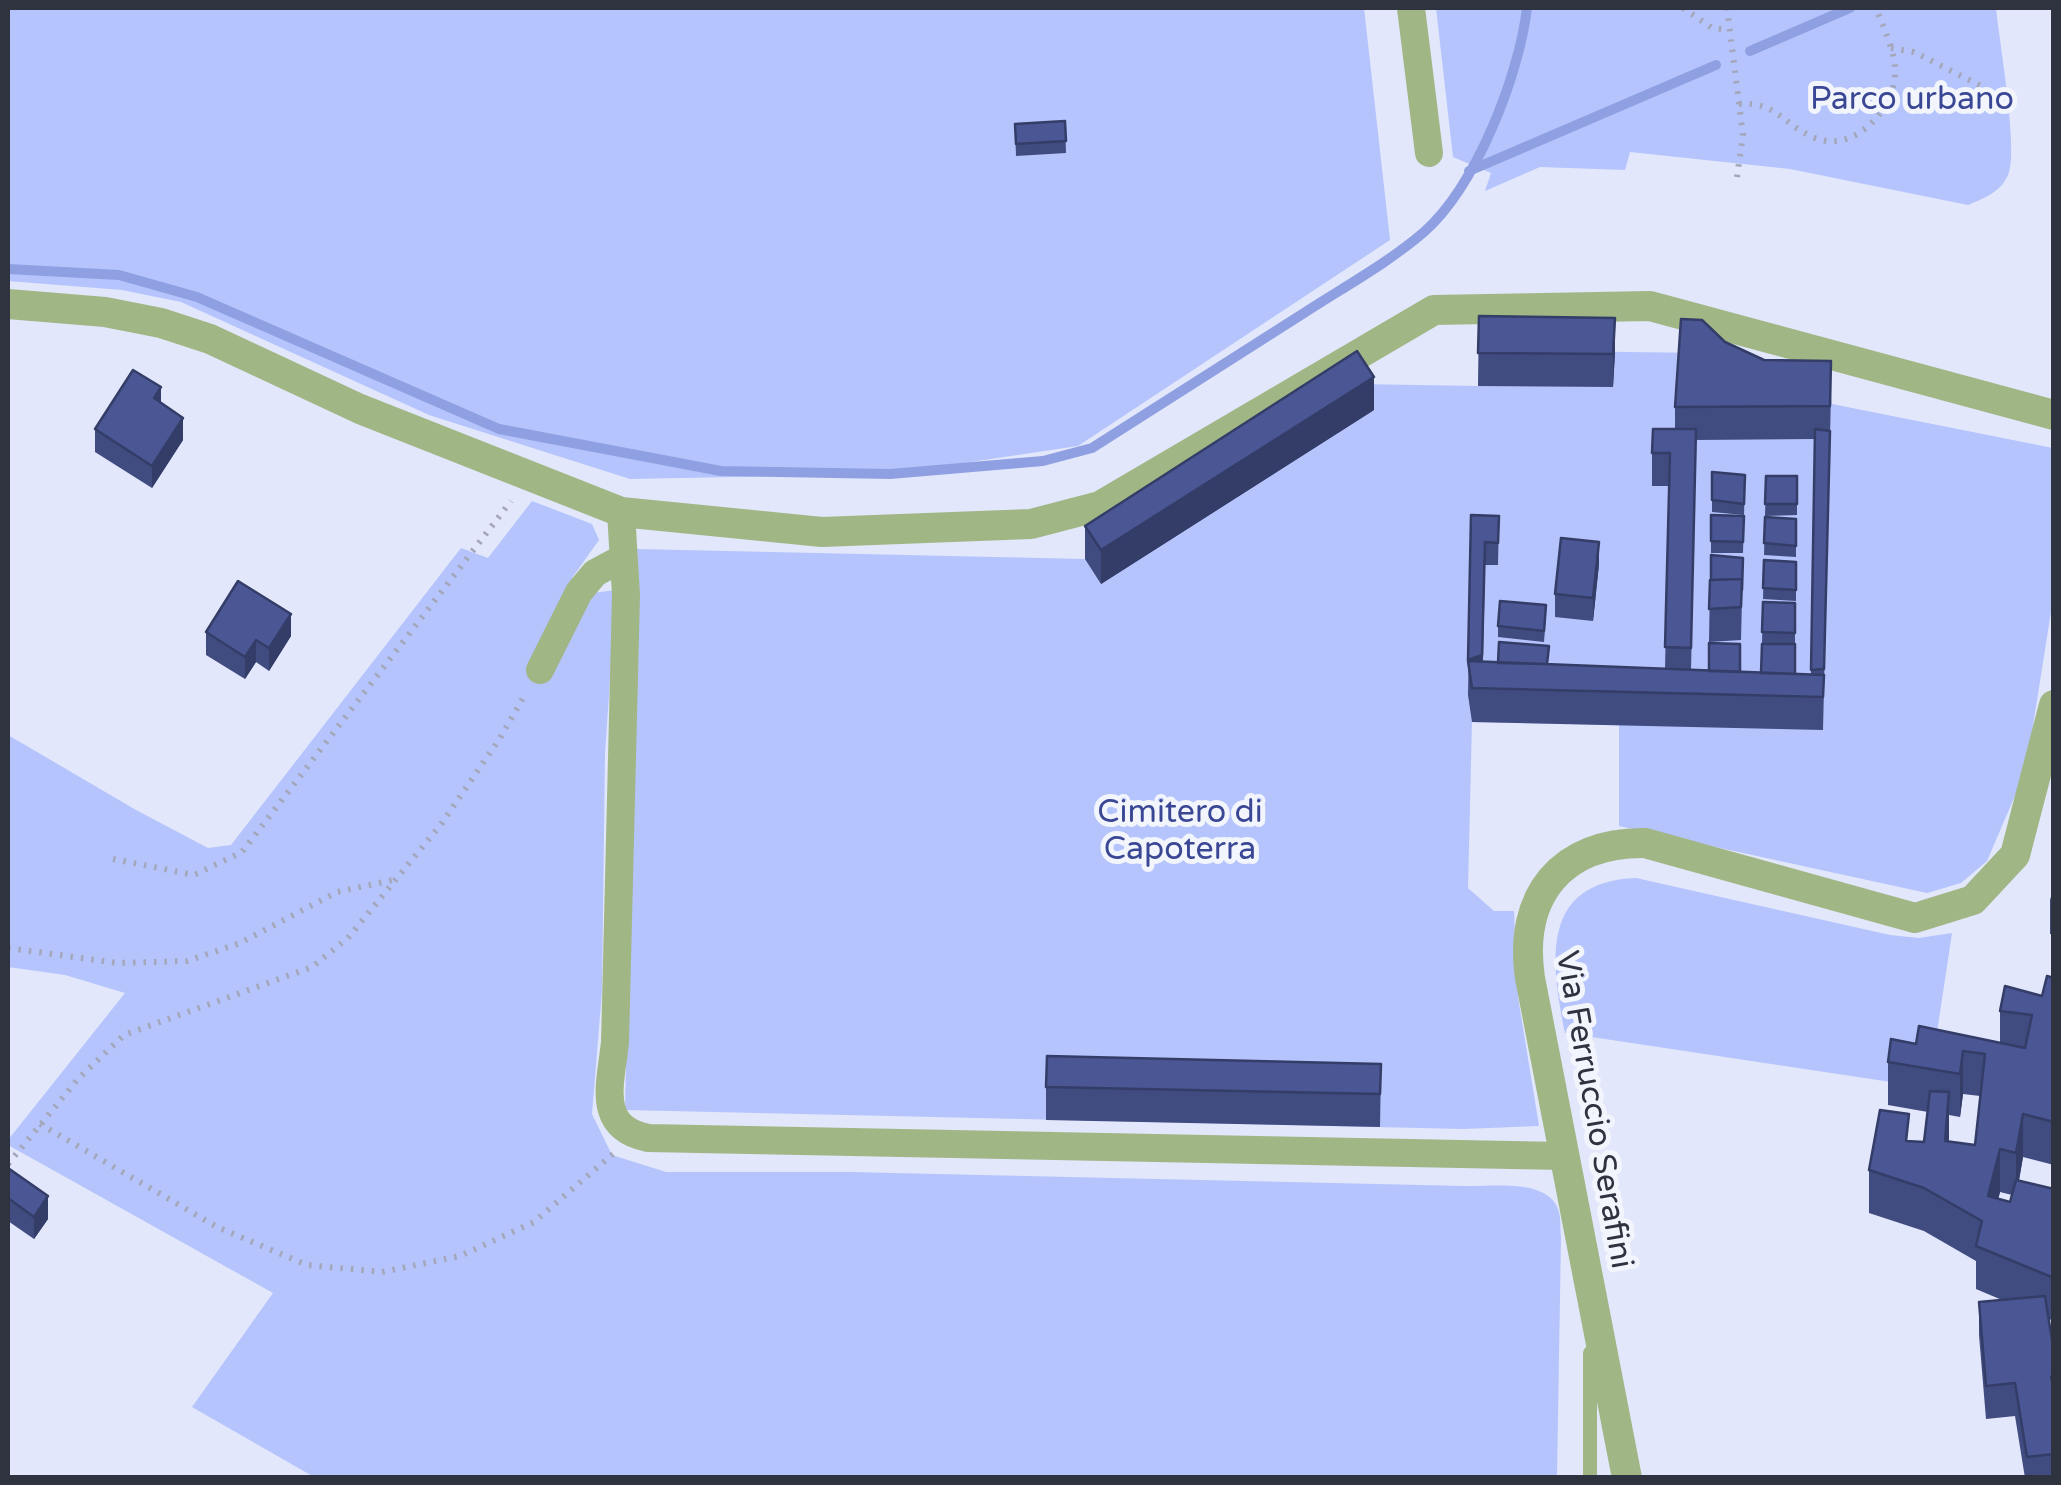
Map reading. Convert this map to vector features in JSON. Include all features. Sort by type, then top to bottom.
[{"type":"street","points":[[1411,8],[1430,152]]},
{"type":"street","points":[[8,304],[105,312],[177,328],[360,409],[621,512],[822,532],[1031,524],[1100,506],[1434,310],[1650,306],[2054,415]]},
{"type":"street","points":[[621,512],[625,614],[615,1042],[610,1104],[616,1124],[633,1135],[668,1139],[1562,1156]]},
{"type":"street","points":[[540,670],[579,592],[595,574],[623,558]]},
{"type":"street","name":"Via Ferruccio Serafini","points":[[1627,1478],[1562,1156],[1526,950],[1529,922],[1538,898],[1554,876],[1574,859],[1596,848],[1645,843],[1915,918],[1973,900],[2015,855],[2054,705]]},
{"type":"lane","points":[[1590,1478],[1591,1297]]},
{"type":"path","points":[[1684,8],[1712,28],[1730,30]]},
{"type":"path","points":[[1726,8],[1742,135],[1737,177]]},
{"type":"path","points":[[1739,104],[1757,102],[1817,139],[1840,140],[1860,132],[1880,115],[1894,93],[1891,48],[1876,8]]},
{"type":"path","points":[[1891,48],[1914,52],[1983,88]]},
{"type":"path","points":[[113,859],[194,875],[242,852],[530,476]]},
{"type":"path","points":[[8,1164],[78,1078],[124,1036],[312,966],[348,938],[442,823],[540,670]]},
{"type":"path","points":[[8,948],[118,964],[186,961],[240,943],[337,892],[394,880]]},
{"type":"path","points":[[40,1124],[217,1228],[307,1266],[382,1272],[460,1256],[534,1222],[633,1135]]},
{"type":"green space","points":[[8,8],[1364,8],[1390,240],[1078,446],[890,474],[630,479],[429,415],[181,302],[122,290],[8,281]]},
{"type":"green space","name":"Parco urbano","points":[[1436,8],[1996,8],[2010,118],[2009,172],[1998,189],[1968,205],[1790,169],[1630,152],[1625,170],[1540,167],[1485,191],[1491,173],[1453,157]]},
{"type":"green space","name":"Cimitero di Capoterra","points":[[1479,350],[1702,353],[1764,393],[1831,394],[1832,404],[2053,448],[2053,599],[2026,770],[1987,861],[1961,883],[1927,893],[1619,826],[1619,725],[1472,722],[1468,888],[1494,911],[1514,911],[1518,997],[1539,1126],[1463,1129],[625,1110],[637,549],[1085,559],[1357,384],[1478,386]]},
{"type":"green space","points":[[532,501],[592,524],[599,540],[572,578],[592,593],[616,590],[605,754],[602,991],[592,1114],[612,1155],[666,1172],[1504,1185],[1544,1193],[1559,1212],[1561,1237],[1557,1477],[314,1477],[192,1407],[273,1293],[8,1145],[8,1140],[125,993],[65,975],[8,967],[8,735],[208,848],[231,845],[461,548],[488,558]]},
{"type":"green space","points":[[1636,878],[1890,935],[1919,938],[1952,933],[1931,1072],[1891,1082],[1565,1033],[1556,954],[1567,910],[1582,894],[1605,883]]},
{"type":"building","points":[[1065,121],[1066,141],[1016,144],[1015,124]]},
{"type":"building","points":[[1479,316],[1615,318],[1613,354],[1478,353]]},
{"type":"building","points":[[1681,319],[1702,320],[1725,342],[1764,360],[1831,361],[1830,406],[1675,407]]},
{"type":"building","points":[[1357,351],[1374,377],[1101,550],[1085,526]]},
{"type":"building","points":[[133,370],[161,387],[154,398],[183,418],[152,466],[95,429]]},
{"type":"building","points":[[1653,429],[1696,429],[1691,648],[1665,647],[1670,453],[1652,453]]},
{"type":"building","points":[[1815,429],[1830,431],[1824,669],[1811,670]]},
{"type":"building","points":[[1712,472],[1745,475],[1744,504],[1712,500]]},
{"type":"building","points":[[1766,476],[1797,476],[1797,504],[1765,504]]},
{"type":"building","points":[[1471,515],[1499,516],[1498,543],[1485,542],[1482,655],[1468,660]]},
{"type":"building","points":[[1711,515],[1744,516],[1743,542],[1711,541]]},
{"type":"building","points":[[1765,517],[1796,519],[1796,546],[1764,543]]},
{"type":"building","points":[[1561,538],[1599,542],[1593,598],[1555,594]]},
{"type":"building","points":[[1711,555],[1743,558],[1742,590],[1742,579],[1711,580]]},
{"type":"building","points":[[1764,560],[1796,562],[1796,590],[1763,588]]},
{"type":"building","points":[[1742,579],[1741,607],[1709,609],[1710,580]]},
{"type":"building","points":[[238,581],[291,614],[269,648],[256,640],[245,657],[206,632]]},
{"type":"building","points":[[1500,601],[1546,605],[1544,631],[1498,626]]},
{"type":"building","points":[[1763,602],[1795,603],[1795,633],[1762,632]]},
{"type":"building","points":[[1499,642],[1549,646],[1547,664],[1498,663]]},
{"type":"building","points":[[1709,643],[1740,644],[1740,672],[1709,671]]},
{"type":"building","points":[[1762,644],[1795,644],[1795,674],[1761,673]]},
{"type":"building","points":[[1468,661],[1824,675],[1823,697],[1472,688]]},
{"type":"building","points":[[2047,976],[2054,978],[2054,1122],[2023,1114],[2016,1153],[2000,1149],[1988,1196],[2010,1202],[2016,1180],[2054,1189],[2054,1278],[1976,1246],[1982,1221],[1924,1188],[1869,1170],[1880,1110],[1909,1114],[1906,1141],[1924,1142],[1930,1091],[1949,1092],[1945,1141],[1975,1145],[1985,1054],[1963,1051],[1960,1074],[1888,1062],[1891,1039],[1916,1044],[1919,1026],[2025,1048],[2032,1015],[2000,1011],[2005,986],[2042,996]]},
{"type":"building","points":[[1047,1056],[1381,1064],[1380,1094],[1046,1087]]},
{"type":"building","points":[[8,1168],[48,1196],[34,1217],[8,1198]]},
{"type":"building","points":[[2045,1296],[2054,1339],[2054,1454],[2027,1457],[2015,1383],[1986,1386],[1979,1302]]},
{"type":"waterway","points":[[8,269],[119,275],[197,297],[499,429],[721,471],[890,474],[1043,461],[1092,448],[1366,274],[1424,232],[1461,187],[1492,128],[1515,65],[1527,8]]},
{"type":"waterway","points":[[1750,51],[1850,8]]},
{"type":"waterway","points":[[1469,171],[1716,65]]}]
